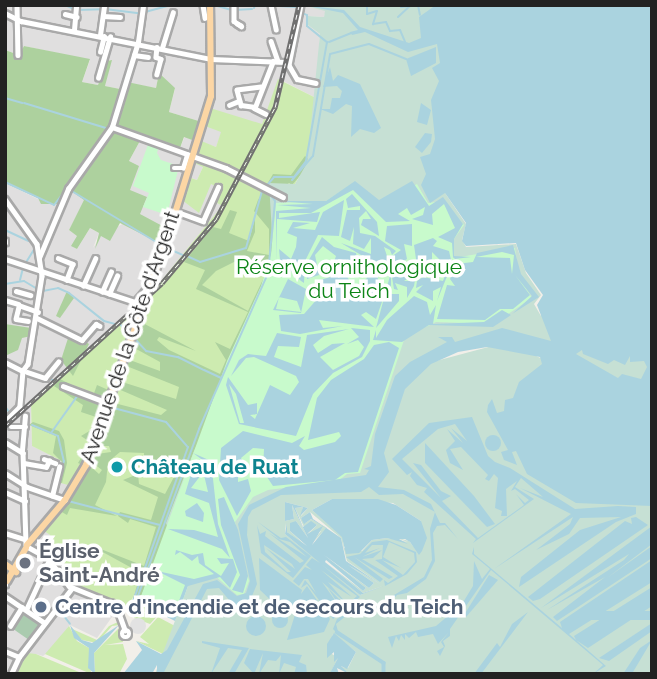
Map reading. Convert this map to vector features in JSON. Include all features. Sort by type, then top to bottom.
[{"type":"main road","name":"Avenue de la Côte d'Argent","points":[[6,583],[16,572],[27,545],[65,500],[85,468],[145,294],[152,282],[175,211],[184,169],[210,100],[213,60],[212,31],[207,7]]},
{"type":"main road","points":[[5,564],[16,572]]},
{"type":"street","points":[[17,5],[18,55]]},
{"type":"street","points":[[39,258],[68,189],[112,127],[138,42],[143,5]]},
{"type":"street","points":[[234,5],[237,24]]},
{"type":"street","points":[[271,5],[276,29]]},
{"type":"street","points":[[301,5],[289,65],[298,80],[314,82]]},
{"type":"street","points":[[205,18],[207,7]]},
{"type":"street","points":[[65,14],[77,10],[74,30]]},
{"type":"street","points":[[103,12],[120,17]]},
{"type":"street","points":[[94,18],[103,12]]},
{"type":"street","points":[[98,78],[105,36],[103,12]]},
{"type":"street","points":[[5,13],[17,19],[138,42],[213,60],[278,61]]},
{"type":"street","points":[[158,74],[161,59],[156,57],[173,13]]},
{"type":"street","points":[[100,52],[105,36]]},
{"type":"street","points":[[271,41],[278,61]]},
{"type":"street","points":[[134,55],[148,57]]},
{"type":"street","points":[[254,108],[261,87],[278,61]]},
{"type":"street","points":[[239,101],[237,90],[261,87]]},
{"type":"street","points":[[229,105],[239,101],[266,114]]},
{"type":"street","points":[[112,127],[189,155],[283,197]]},
{"type":"street","points":[[174,167],[184,169]]},
{"type":"street","points":[[175,211],[203,221],[218,187]]},
{"type":"street","points":[[5,200],[34,240],[41,273],[38,312],[20,407],[5,422]]},
{"type":"street","points":[[58,258],[74,264],[67,280]]},
{"type":"street","points":[[5,259],[135,302],[145,294]]},
{"type":"street","points":[[83,286],[95,259]]},
{"type":"street","points":[[102,292],[111,272]]},
{"type":"street","points":[[109,294],[117,276]]},
{"type":"street","points":[[16,291],[30,295]]},
{"type":"street","points":[[23,293],[16,319],[28,321]]},
{"type":"street","points":[[5,300],[38,312]]},
{"type":"street","points":[[37,318],[82,340],[96,324],[100,326]]},
{"type":"street","points":[[5,362],[25,373],[45,378],[58,362]]},
{"type":"street","points":[[63,386],[108,403]]},
{"type":"street","points":[[25,416],[22,450],[27,486],[27,545]]},
{"type":"street","points":[[12,429],[26,427]]},
{"type":"street","points":[[5,442],[22,450]]},
{"type":"street","points":[[24,463],[46,467],[52,463],[51,496]]},
{"type":"street","points":[[5,473],[27,486],[65,500]]},
{"type":"street","points":[[5,492],[25,501]]},
{"type":"street","points":[[5,533],[49,560],[72,588],[111,603],[118,609],[123,627]]},
{"type":"street","points":[[10,626],[24,608],[49,560]]},
{"type":"street","points":[[11,674],[19,657],[72,588]]},
{"type":"street","points":[[5,596],[45,622]]},
{"type":"street","points":[[105,612],[111,603]]},
{"type":"street","points":[[5,651],[19,657]]},
{"type":"shaded area","points":[[5,5],[303,5],[326,10],[324,17],[308,16],[308,25],[320,34],[316,98],[279,79],[262,124],[222,131],[216,147],[199,141],[203,167],[197,180],[188,177],[182,200],[211,184],[217,187],[212,200],[222,206],[136,312],[132,310],[31,403],[32,446],[63,461],[72,486],[41,528],[50,535],[83,592],[118,605],[115,618],[112,617],[97,638],[70,625],[51,650],[43,656],[36,654],[13,674],[5,674],[5,183],[42,201],[67,187],[85,200],[69,230],[78,236],[72,246],[77,249],[90,228],[99,233],[93,248],[101,236],[140,214],[130,190],[129,161],[141,139],[180,148],[185,136],[202,122],[169,112],[175,89],[159,73],[156,88],[127,83],[125,90],[105,86],[111,60],[106,61],[98,85],[82,82],[90,60],[24,46],[19,55],[5,50]]},
{"type":"shaded area","points":[[138,618],[146,626],[138,634],[130,626]]},
{"type":"green space","points":[[303,5],[616,5],[652,189],[652,390],[635,388],[571,353],[570,347],[499,333],[436,361],[492,346],[528,352],[652,412],[652,674],[349,674],[341,667],[348,668],[356,652],[333,634],[329,652],[338,658],[330,674],[155,674],[188,586],[166,523],[194,451],[239,360],[273,250],[269,183],[295,184],[307,163],[320,34],[308,25],[308,16],[324,17],[325,11]],"holes":[[[445,193],[530,250],[547,303],[541,316],[534,304],[541,295],[526,273],[516,244],[466,247],[462,240],[466,224]],[[332,499],[393,503],[421,521],[418,552],[409,541],[391,536],[408,542],[387,538],[372,540],[362,551],[344,548],[343,537],[312,510]],[[285,502],[308,508],[301,516],[303,507],[295,508],[304,527],[311,522],[317,525],[307,535],[321,531],[311,544],[327,528],[311,519],[305,523],[301,518],[310,512],[341,538],[347,561],[380,584],[348,565],[374,583],[369,588],[323,555],[366,588],[363,591],[325,562],[363,593],[383,586],[360,595],[285,534],[286,523],[287,532],[307,547],[290,531],[296,521],[308,538],[292,505],[294,519],[285,521]]]},
{"type":"green space","points":[[24,46],[90,59],[82,82],[98,85],[106,61],[112,60],[105,86],[125,90],[127,82],[156,88],[159,73],[175,88],[169,112],[202,122],[195,141],[184,137],[180,148],[187,153],[141,139],[129,161],[139,166],[130,190],[147,197],[140,214],[168,229],[163,245],[120,223],[110,241],[101,236],[95,249],[99,233],[90,228],[77,249],[71,246],[77,236],[69,230],[84,200],[67,188],[57,204],[41,204],[38,198],[5,183],[5,50],[19,55]]},
{"type":"green space","points":[[278,79],[316,98],[307,163],[295,184],[270,183],[282,284],[194,451],[128,609],[66,582],[63,578],[70,567],[47,552],[50,535],[40,528],[72,486],[57,482],[62,461],[32,446],[31,403],[133,310],[136,312],[222,206],[212,200],[217,187],[211,184],[199,213],[182,200],[188,177],[197,180],[203,167],[190,161],[199,140],[216,147],[221,132],[205,126],[210,108],[262,124]]},
{"type":"green space","points":[[150,139],[160,142],[157,153],[161,160],[179,166],[167,215],[143,207],[149,193],[133,186]]},
{"type":"green space","points":[[305,156],[312,162],[292,185],[289,183],[283,189],[293,213],[134,613],[129,611],[141,573],[88,544],[144,566],[156,527],[130,519],[128,523],[118,516],[120,512],[151,520],[158,497],[123,480],[138,474],[139,484],[165,494],[174,477],[135,462],[144,462],[144,453],[120,452],[108,462],[106,482],[95,505],[117,516],[70,508],[67,515],[60,511],[45,528],[87,467],[78,463],[81,458],[99,474],[102,470],[93,463],[97,454],[111,452],[109,446],[96,446],[81,436],[96,427],[99,418],[81,412],[83,405],[54,386],[60,379],[93,396],[97,385],[113,392],[114,403],[161,415],[167,410],[116,388],[119,381],[176,399],[179,387],[124,365],[127,359],[160,371],[160,362],[127,344],[139,321],[196,351],[159,337],[157,340],[169,350],[220,374],[226,360],[215,342],[230,349],[248,312],[196,289],[205,270],[184,262],[213,227],[221,229],[230,210],[237,212],[229,233],[249,241],[255,218],[255,232],[247,251],[269,255],[269,229],[254,211],[273,174],[291,175]],"holes":[[[240,259],[266,273],[248,311],[202,285],[216,271]]]},
{"type":"green space","name":"Réserve ornithologique du Teich","points":[[417,184],[428,203],[444,201],[464,225],[454,239],[453,258],[515,248],[519,277],[532,298],[493,324],[436,322],[405,337],[360,473],[347,474],[338,481],[268,490],[253,497],[235,522],[249,581],[244,594],[237,595],[214,575],[188,585],[178,615],[140,599],[227,361],[261,286],[271,254],[276,203],[326,201],[350,185],[380,204]]},
{"type":"green space","points":[[67,291],[74,298],[60,318],[56,316]]},
{"type":"green space","points":[[33,320],[31,336],[22,338],[18,350],[5,356],[5,324],[31,328]]},
{"type":"green space","points":[[70,332],[89,344],[73,376],[61,360]]},
{"type":"green space","points":[[33,422],[59,431],[64,440],[67,463],[62,483],[57,482],[62,462],[53,453],[56,436],[29,425]]},
{"type":"green space","points":[[139,603],[159,614],[150,624],[134,618],[136,611],[148,614],[138,609]]},
{"type":"green space","points":[[23,609],[43,623],[30,641],[10,627]]},
{"type":"green space","points":[[158,617],[175,626],[163,654],[136,641],[149,644],[140,637]]},
{"type":"green space","points":[[118,622],[120,625],[112,626],[97,643],[82,640],[70,628],[97,640],[109,626]]},
{"type":"green space","points":[[69,626],[77,641],[89,648],[91,674],[45,654]]},
{"type":"green space","points":[[121,626],[123,642],[105,645],[123,644],[127,659],[119,674],[95,674],[94,653]]},
{"type":"green space","points":[[27,653],[36,654],[79,672],[13,674]]},
{"type":"water","points":[[303,5],[344,10],[360,27],[409,43],[421,38],[419,17],[436,5],[652,5],[652,506],[576,503],[527,474],[516,451],[512,452],[517,465],[504,460],[501,452],[508,450],[487,412],[488,405],[492,399],[497,413],[504,411],[505,400],[513,398],[519,382],[542,364],[540,357],[487,347],[458,352],[431,364],[405,389],[384,453],[389,472],[378,487],[404,490],[431,504],[435,512],[403,494],[379,495],[369,487],[361,492],[281,495],[252,510],[248,517],[247,535],[257,584],[249,603],[235,607],[219,588],[207,589],[163,674],[157,674],[157,665],[152,674],[123,674],[142,650],[136,641],[161,654],[167,650],[203,584],[217,580],[237,596],[246,593],[250,581],[238,524],[249,505],[286,487],[366,475],[369,470],[364,469],[371,466],[375,434],[395,376],[410,362],[447,342],[438,337],[452,337],[455,342],[502,328],[551,341],[537,305],[543,295],[525,270],[516,243],[466,246],[462,241],[466,223],[445,193],[430,203],[421,185],[426,174],[420,157],[430,154],[435,139],[431,100],[439,81],[432,68],[440,63],[437,44],[408,52],[365,32],[352,35],[350,32],[358,30],[343,13]],"holes":[[[582,350],[583,354],[608,364],[614,360],[625,365],[630,356],[630,362],[644,361],[647,367],[641,379],[622,374],[618,378],[576,354]]]},
{"type":"water","points":[[436,47],[436,63],[411,76],[406,59]]},
{"type":"water","points":[[330,67],[333,81],[338,75],[360,84],[381,128],[374,133],[360,129],[351,137],[352,106],[346,104],[333,114],[320,109],[330,109],[332,98],[340,98],[342,91],[337,86],[323,87]]},
{"type":"water","points":[[421,103],[431,110],[427,125],[417,122]]},
{"type":"water","points":[[425,133],[432,134],[431,142],[422,153],[415,147]]},
{"type":"water","points":[[355,181],[379,200],[412,181],[429,206],[443,197],[463,224],[454,239],[454,256],[471,257],[455,259],[453,257],[452,243],[438,237],[455,228],[444,204],[432,214],[433,225],[412,219],[423,215],[425,207],[411,215],[407,208],[398,214],[410,221],[386,222],[353,190],[311,213],[279,213],[279,218],[320,212],[317,222],[277,219],[276,262],[276,211],[311,208],[277,205],[313,204],[278,201],[326,201]]},
{"type":"water","points":[[352,194],[377,222],[379,236],[361,225],[363,219],[371,219],[366,211],[359,218],[360,233],[375,236],[396,251],[392,255],[390,250],[384,247],[388,259],[401,250],[385,241],[387,226],[412,224],[412,246],[404,244],[407,259],[392,268],[374,260],[389,271],[378,264],[362,267],[358,255],[366,258],[341,243],[371,254],[371,238],[364,249],[353,244],[354,227],[350,241],[341,237],[347,210],[360,210],[360,206],[348,208],[346,199]]},
{"type":"water","points":[[344,200],[339,236],[318,235],[305,261],[304,283],[280,260],[279,249],[291,259],[297,237],[287,233],[293,222],[310,223],[293,228],[315,230],[323,212]]},
{"type":"water","points":[[322,237],[334,247],[356,253],[358,264],[330,273],[336,256],[323,246],[315,255],[319,275],[307,279],[306,265]]},
{"type":"water","points":[[433,238],[437,241],[433,246],[449,251],[452,264],[437,301],[441,287],[433,291],[433,301],[416,292],[423,285],[416,288],[417,281],[423,277],[443,281],[448,268],[432,252],[434,276],[443,271],[442,276],[432,278],[418,273],[414,245]]},
{"type":"water","points":[[513,245],[521,274],[539,297],[512,314],[532,296],[515,275],[530,295],[513,309],[500,309],[485,320],[437,319],[447,285],[455,286],[450,279],[456,264],[473,262],[477,253]],"holes":[[[502,252],[514,255],[512,274],[510,258],[476,257]]]},
{"type":"water","points":[[414,261],[417,268],[414,286],[407,298],[407,287],[395,283],[398,290],[394,289],[392,277],[394,270],[404,265],[406,271],[401,274],[410,277],[404,281],[411,281]]},
{"type":"water","points":[[375,267],[383,299],[376,319],[366,312],[361,315],[374,327],[319,320],[323,328],[343,326],[300,334],[281,331],[279,315],[304,314],[318,298],[320,280],[345,273],[355,290],[367,278],[365,270]]},
{"type":"water","points":[[391,272],[388,294],[399,294],[399,301],[376,328]]},
{"type":"water","points":[[288,279],[306,289],[301,313],[273,310],[279,298],[276,309],[301,312],[297,301],[279,297]]},
{"type":"water","points":[[414,296],[427,302],[430,315],[436,305],[433,324],[484,322],[502,310],[511,315],[493,327],[429,325],[402,342],[373,340],[376,330],[376,338],[387,320]]},
{"type":"water","points":[[351,328],[370,330],[370,341],[362,357],[333,373],[313,394],[296,436],[239,424],[226,385],[228,377],[248,405],[257,403],[257,414],[250,415],[255,419],[270,385],[290,395],[299,382],[296,376],[254,357],[246,358],[231,376],[239,360],[248,354],[266,356],[277,333],[301,337],[299,347],[278,346],[274,357],[301,367],[307,335],[349,329],[324,336],[313,345],[318,353],[332,344],[345,343],[320,357],[333,370],[359,356],[364,347],[358,340],[347,344],[359,337]],"holes":[[[229,384],[236,394],[244,423],[240,423]]]},
{"type":"water","points":[[389,342],[399,348],[358,472],[345,473],[335,480],[273,486],[263,471],[264,449],[253,448],[241,458],[245,467],[238,469],[238,482],[248,479],[251,491],[237,516],[219,480],[221,448],[243,431],[292,443],[305,436],[299,446],[304,450],[335,442],[341,436],[339,432],[308,440],[317,398],[331,380],[364,359],[374,345]]},
{"type":"water","points":[[472,417],[488,456],[495,462],[510,468],[575,509],[636,507],[636,514],[616,522],[519,587],[521,577],[580,530],[621,517],[580,518],[569,534],[536,550],[570,524],[573,517],[494,569],[571,514],[520,488],[543,497],[521,478],[515,487],[534,499],[473,543],[476,539],[424,492],[427,488],[417,485],[410,476],[412,472],[407,475],[392,459],[429,423]],"holes":[[[455,424],[467,441],[451,428],[463,443],[447,429],[455,441],[446,450],[450,463],[463,470],[450,449],[461,447],[488,475],[485,479],[489,481],[494,474],[498,478],[495,508],[502,511],[501,516],[507,516],[506,489],[517,481],[511,491],[515,489],[529,500],[525,503],[516,494],[524,505],[478,538],[442,501],[451,496],[441,491],[421,465],[413,463],[441,498],[402,459],[438,429]]]},
{"type":"water","points":[[493,435],[501,443],[493,451],[485,443]]},
{"type":"water","points":[[425,443],[474,496],[495,524],[487,527],[425,463]]},
{"type":"water","points":[[193,453],[211,461],[218,524],[230,558],[222,549],[168,529],[194,530],[218,537],[209,503],[185,494],[191,474],[208,470],[208,464]],"holes":[[[201,475],[204,475],[208,492],[191,488]]]},
{"type":"water","points":[[224,497],[238,530],[248,576],[243,593],[232,590],[240,575],[221,525],[218,499]]},
{"type":"water","points":[[332,499],[378,499],[396,505],[421,521],[427,538],[422,551],[419,555],[405,539],[399,539],[408,544],[387,538],[372,540],[359,553],[346,554],[342,537],[312,510]]},
{"type":"water","points":[[285,502],[308,508],[300,516],[303,507],[295,508],[303,527],[311,521],[317,525],[307,534],[323,526],[311,519],[304,524],[301,518],[310,512],[313,519],[341,538],[346,561],[380,584],[348,565],[374,583],[369,588],[324,555],[366,588],[363,591],[326,560],[325,562],[363,593],[384,586],[360,595],[321,564],[360,597],[333,619],[307,584],[301,588],[305,580],[316,593],[308,579],[304,579],[299,586],[293,581],[305,567],[312,570],[306,565],[312,558],[320,563],[285,534],[287,523],[287,532],[307,546],[290,531],[290,523],[296,521],[308,538],[292,505],[294,519],[285,521]],"holes":[[[323,526],[326,528],[312,545]],[[321,570],[357,596],[346,606],[328,588],[342,610],[322,582],[347,604],[328,582],[352,597]]]},
{"type":"water","points":[[197,503],[204,513],[203,522],[186,516],[185,511]]},
{"type":"water","points":[[435,512],[440,523],[445,523],[458,539],[445,525],[437,526],[433,533],[435,561],[426,579],[407,593],[397,595],[384,610],[352,611],[336,624],[339,635],[333,629],[337,619],[357,608],[382,608],[394,595],[424,577],[432,560],[430,529]]},
{"type":"water","points":[[636,517],[648,525],[540,599],[533,601],[528,597],[625,521],[632,524],[631,518]]},
{"type":"water","points":[[258,522],[281,538],[286,537],[311,556],[293,578],[261,553],[257,525],[260,534],[266,531],[265,536],[300,563],[304,561],[269,533],[307,557],[290,542],[279,539]],"holes":[[[264,545],[292,564],[295,569],[266,548],[291,572],[287,572],[265,552]]]},
{"type":"water","points":[[652,526],[652,544],[607,578],[652,546],[652,558],[557,621],[553,617],[605,577],[547,610],[624,560],[629,554],[541,608]]},
{"type":"water","points":[[387,540],[416,552],[417,562],[407,574],[385,586],[384,580],[388,583],[398,576],[375,560],[382,559],[383,545],[372,545],[365,553],[380,548],[362,557],[382,550],[373,558],[362,559],[393,577],[389,579],[354,557],[383,579],[380,582],[346,557],[360,554],[372,542]],"holes":[[[389,542],[414,553],[415,562],[403,575],[382,560],[401,568],[383,557]]]},
{"type":"water","points":[[474,547],[474,554],[562,628],[560,622],[652,560],[652,582],[569,634],[606,666],[593,674],[603,665],[491,570],[450,629],[450,636],[443,641],[445,646],[440,656],[437,651],[444,647],[441,642],[449,632],[438,644],[433,634],[418,637],[416,632],[409,638],[405,634],[405,640],[401,635],[399,641],[396,636],[392,648],[388,637],[436,626],[462,604],[473,586],[474,561],[482,579],[490,569],[472,554]]},
{"type":"water","points":[[176,550],[192,555],[203,553],[205,565],[221,576],[229,563],[221,564],[217,558],[233,559],[237,572],[230,588],[220,577],[188,586],[175,621],[139,603],[140,599],[174,614],[185,585],[157,571],[194,579],[214,574],[199,563],[198,556],[192,561],[180,552],[175,555]]},
{"type":"water","points":[[259,558],[302,590],[301,594],[307,586],[330,619],[324,632],[287,640],[300,599],[293,613],[279,608],[260,590]]},
{"type":"water","points":[[489,575],[498,580],[466,617],[464,615]]},
{"type":"water","points":[[652,587],[652,606],[588,648],[574,636]]},
{"type":"water","points":[[579,611],[652,611],[652,620],[579,620]]},
{"type":"water","points":[[280,612],[286,614],[286,626],[280,628],[274,626],[272,620],[274,614]]},
{"type":"water","points":[[528,612],[481,674],[474,674],[497,643],[500,647],[512,624]]},
{"type":"water","points":[[256,616],[263,619],[266,626],[263,633],[256,636],[249,633],[246,626],[249,619]]},
{"type":"water","points":[[652,623],[652,631],[609,661],[599,658]]},
{"type":"water","points":[[70,625],[82,640],[92,643],[119,625],[94,653],[95,674],[88,668],[89,648],[74,638]]},
{"type":"water","points":[[334,633],[356,652],[347,669],[341,666],[349,674],[337,668],[339,674],[330,673],[338,658],[334,662],[334,652],[327,658],[327,644]]},
{"type":"water","points":[[652,640],[633,672],[623,674],[640,648]]},
{"type":"water","points":[[202,643],[249,648],[234,674],[228,674],[242,650],[228,648],[211,674],[220,648]]},
{"type":"water","points":[[250,649],[302,655],[299,662],[306,665],[307,674],[294,674],[296,667],[284,663],[279,674],[281,655],[276,661],[268,660],[259,674],[263,653],[254,674],[244,663]]},
{"type":"waterway","points":[[65,5],[74,9]]},
{"type":"waterway","points":[[145,12],[171,5]]},
{"type":"waterway","points":[[214,5],[232,10]]},
{"type":"waterway","points":[[367,5],[367,14],[377,11],[373,24],[386,22],[390,31],[400,30],[405,42]]},
{"type":"waterway","points":[[398,17],[411,5]]},
{"type":"waterway","points":[[418,5],[420,15]]},
{"type":"waterway","points":[[279,6],[296,7]]},
{"type":"waterway","points":[[401,7],[411,6]]},
{"type":"waterway","points":[[78,10],[102,9]]},
{"type":"waterway","points":[[105,9],[139,13]]},
{"type":"waterway","points":[[235,10],[252,9]]},
{"type":"waterway","points":[[302,13],[307,15],[307,26],[327,42]]},
{"type":"waterway","points":[[329,42],[351,33]]},
{"type":"waterway","points":[[189,257],[200,262],[246,248],[262,191],[274,177],[294,177],[306,161],[327,42]]},
{"type":"waterway","points":[[292,180],[313,156],[330,54],[369,44],[406,59]]},
{"type":"waterway","points":[[5,98],[22,103]]},
{"type":"waterway","points":[[24,103],[109,129]]},
{"type":"waterway","points":[[117,131],[134,137]]},
{"type":"waterway","points":[[5,182],[54,205],[65,191]]},
{"type":"waterway","points":[[70,190],[161,245]]},
{"type":"waterway","points":[[131,615],[199,429],[268,273],[275,201],[269,193]]},
{"type":"waterway","points":[[5,230],[29,241]]},
{"type":"waterway","points":[[25,264],[35,248]]},
{"type":"waterway","points":[[167,248],[185,256]]},
{"type":"waterway","points":[[20,280],[23,268]]},
{"type":"waterway","points":[[5,284],[24,281],[39,290]]},
{"type":"waterway","points":[[43,291],[58,288],[69,293],[104,321],[115,324]]},
{"type":"waterway","points":[[120,324],[130,335]]},
{"type":"waterway","points":[[134,338],[146,351],[178,357],[203,370]]},
{"type":"waterway","points":[[204,370],[221,378]]},
{"type":"waterway","points":[[48,378],[53,380]]},
{"type":"waterway","points":[[51,433],[78,395]]},
{"type":"waterway","points":[[5,407],[11,414]]},
{"type":"waterway","points":[[110,407],[166,422],[188,447],[129,613]]},
{"type":"waterway","points":[[32,425],[58,436],[64,461],[56,488]]},
{"type":"waterway","points":[[68,501],[160,525]]},
{"type":"waterway","points":[[5,558],[9,563]]},
{"type":"waterway","points":[[60,611],[70,624]]},
{"type":"waterway","points":[[337,632],[384,663],[384,674]]},
{"type":"railway","points":[[5,426],[162,283],[216,219],[275,107],[299,5]]},
{"type":"place","name":"Château de Ruat","points":[[117,467]]},
{"type":"place","name":"Église Saint-André","points":[[25,563]]},
{"type":"place","name":"Centre d'incendie et de secours du Teich","points":[[41,607]]}]
